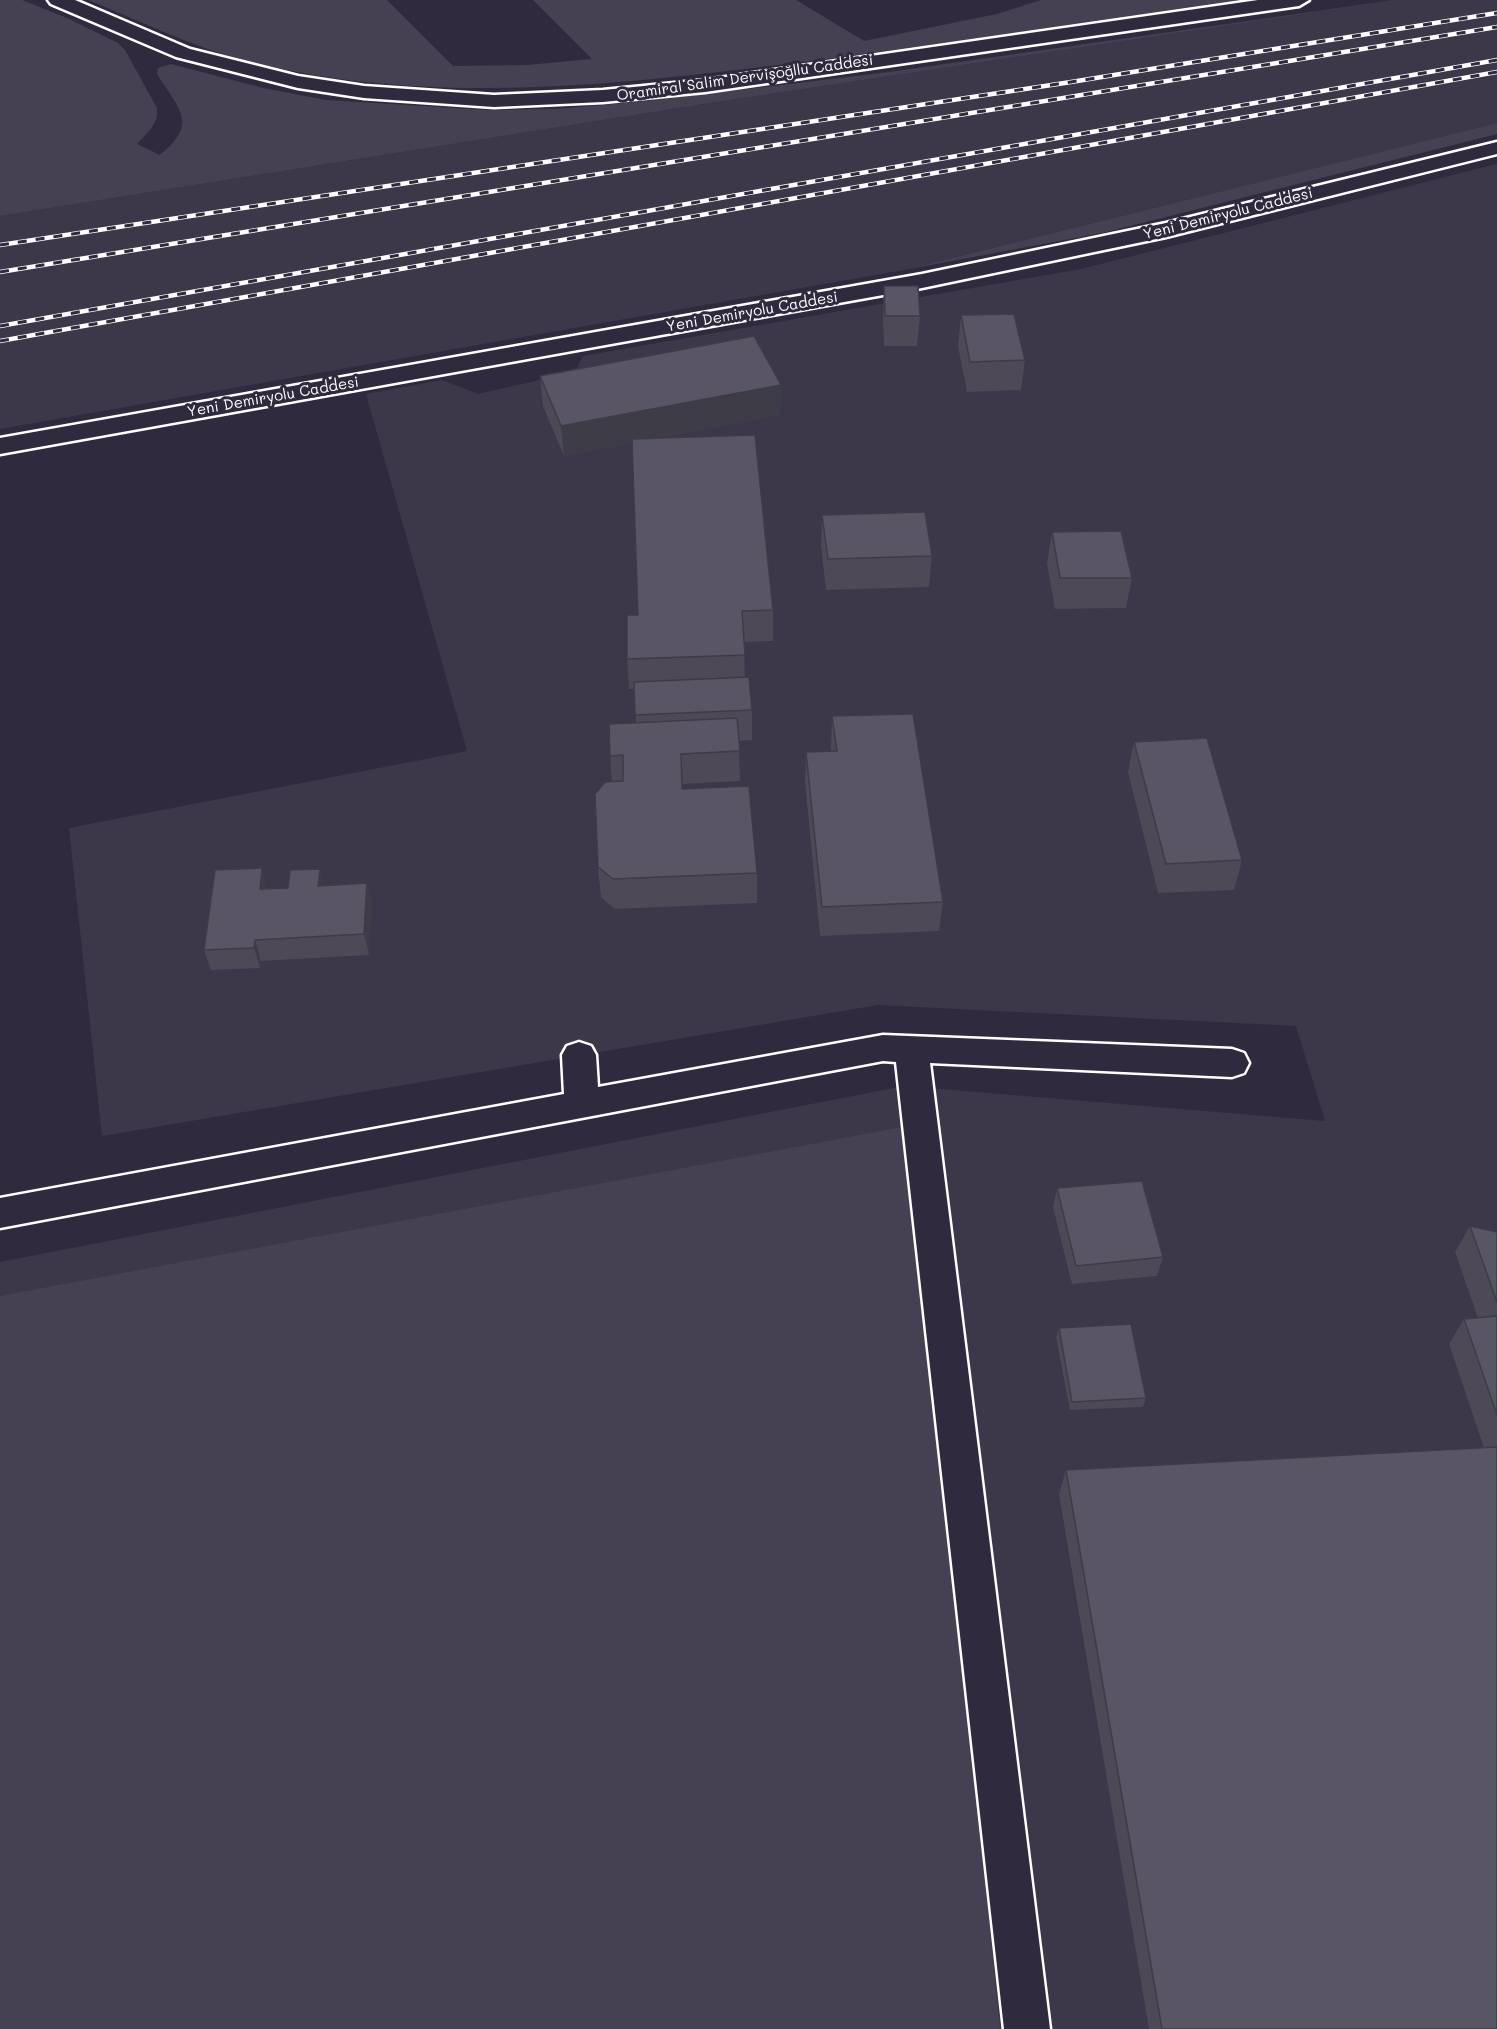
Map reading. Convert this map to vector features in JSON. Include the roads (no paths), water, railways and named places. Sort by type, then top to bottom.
[{"type":"street","name":"Oramiral Salim Dervişoğllu Caddesi","points":[[58,0],[183,53],[298,82],[364,92],[494,101],[603,96],[705,86],[1299,0]]},
{"type":"street","name":"Yeni Demiryolu Caddesi","points":[[0,446],[1039,258],[1167,230],[1497,148]]},
{"type":"street","points":[[0,1213],[883,1048],[1232,1063]]},
{"type":"street","points":[[911,1049],[1027,2029]]},
{"type":"street","points":[[579,1055],[582,1105]]},
{"type":"railway","points":[[0,245],[1071,82],[1497,13]]},
{"type":"railway","points":[[0,272],[1497,27]]},
{"type":"railway","points":[[0,326],[1497,60]]},
{"type":"railway","points":[[0,341],[1497,72]]}]
